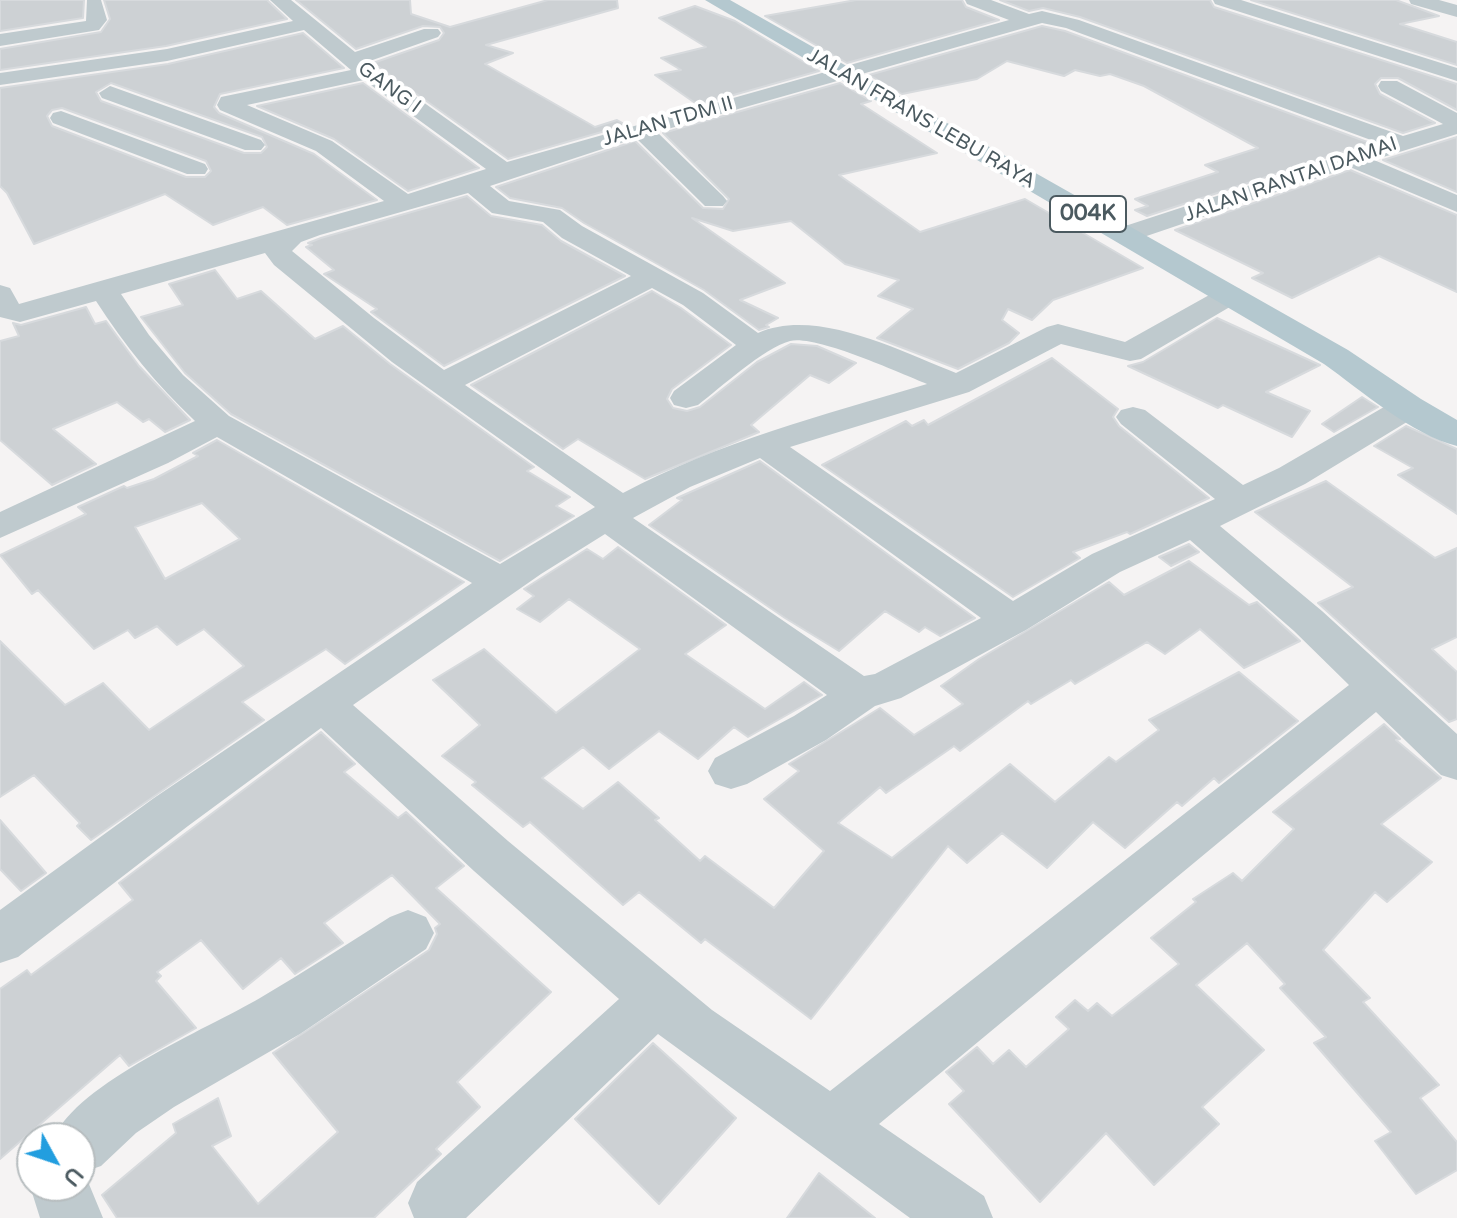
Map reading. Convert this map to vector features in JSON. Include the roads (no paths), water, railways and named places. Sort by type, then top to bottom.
[{"type":"main road","name":"JALAN FRANS LEBU RAYA","points":[[715,0],[1336,357],[1408,407],[1457,435]]},
{"type":"street","points":[[974,0],[1034,18],[1072,24],[1401,143]]},
{"type":"street","points":[[1222,0],[1457,75]]},
{"type":"street","points":[[1418,0],[1457,11]]},
{"type":"street","points":[[0,40],[92,26],[97,20],[94,3]]},
{"type":"street","name":"JALAN TDM II","points":[[3,307],[35,309],[104,290],[1069,6]]},
{"type":"street","points":[[175,32],[292,13]]},
{"type":"street","points":[[0,79],[167,55],[292,13]]},
{"type":"street","name":"GANG I","points":[[292,13],[490,176],[501,207],[551,216],[572,232],[693,299],[758,347]]},
{"type":"street","points":[[119,140],[229,102],[360,66],[431,33]]},
{"type":"street","points":[[32,75],[44,96]]},
{"type":"street","points":[[1389,86],[1457,125]]},
{"type":"street","points":[[110,93],[253,145]]},
{"type":"street","points":[[229,102],[231,108],[288,128],[324,146],[404,203]]},
{"type":"street","points":[[61,118],[196,169]]},
{"type":"street","name":"JALAN RANTAI DAMAI","points":[[1126,235],[1457,125]]},
{"type":"street","points":[[641,130],[714,201]]},
{"type":"street","points":[[1351,159],[1412,185],[1408,189],[1412,196],[1449,208]]},
{"type":"street","points":[[287,238],[278,251],[284,259],[442,384],[566,465],[614,513],[847,687],[862,693]]},
{"type":"street","points":[[442,384],[653,276]]},
{"type":"street","points":[[104,290],[137,341],[172,382],[217,423],[503,583]]},
{"type":"street","points":[[0,940],[171,812],[323,704],[503,583],[614,513],[677,479],[763,444],[958,385],[1058,333],[1130,352],[1230,295]]},
{"type":"street","points":[[686,398],[758,347],[783,333],[798,330],[885,357],[958,385]]},
{"type":"street","points":[[731,771],[810,728],[862,693],[886,687],[1012,620],[1106,563],[1292,476],[1408,407]]},
{"type":"street","points":[[1133,417],[1239,500]]},
{"type":"street","points":[[0,526],[156,455],[217,423]]},
{"type":"street","points":[[763,444],[1012,620]]},
{"type":"street","points":[[1194,524],[1308,621],[1457,762]]},
{"type":"street","points":[[833,1125],[1377,687]]},
{"type":"street","points":[[323,704],[491,856],[693,1029],[962,1218]]},
{"type":"street","points":[[96,1128],[168,1076],[264,1025],[408,933]]},
{"type":"street","points":[[438,1203],[657,999]]}]
